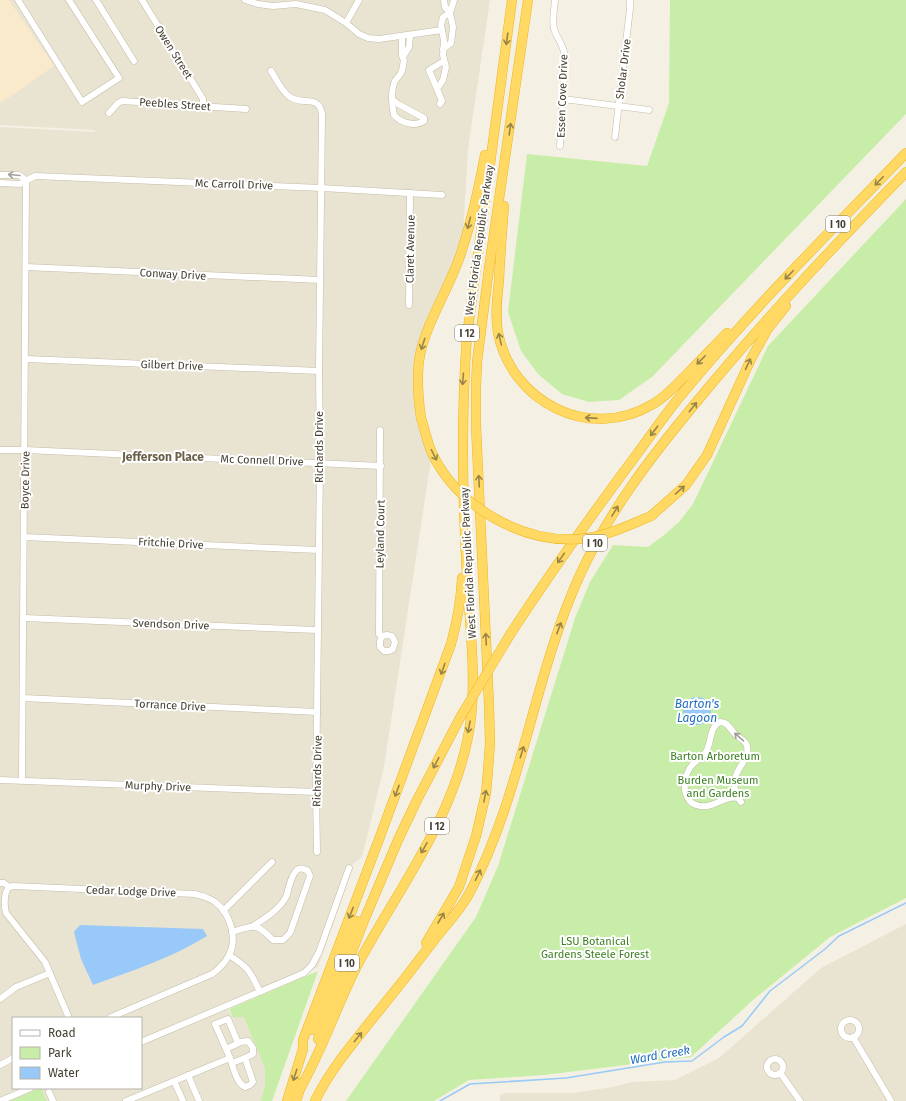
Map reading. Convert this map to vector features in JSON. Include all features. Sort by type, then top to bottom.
[{"type":"highway","name":"West Florida Republic Parkway","points":[[300,1089],[310,1071],[345,989],[377,929],[435,830],[447,804],[459,775],[471,718],[473,674],[465,535],[463,387],[467,336],[512,0]]},
{"type":"highway","name":"West Florida Republic Parkway","points":[[407,975],[460,886],[476,836],[486,793],[490,743],[476,426],[477,362],[489,268],[528,0]]},
{"type":"highway","points":[[494,132],[488,140],[481,177],[462,251],[426,334],[420,354],[418,374],[421,418],[432,453],[445,474],[462,494],[483,512],[510,526],[552,538],[579,539],[607,534],[651,516],[686,485],[707,454],[751,358],[767,330],[791,299],[800,282]]},
{"type":"highway","name":"I 10","points":[[296,1101],[326,1016],[398,840],[461,716],[511,633],[588,519],[682,395],[770,294],[906,153]]},
{"type":"highway","points":[[504,167],[508,178],[504,203],[497,300],[498,332],[503,353],[507,362],[518,378],[530,392],[552,407],[574,415],[601,418],[620,417],[646,408],[669,392],[755,305],[770,294]]},
{"type":"highway","name":"I 10","points":[[315,1101],[334,1067],[467,897],[487,856],[505,810],[551,650],[578,580],[595,543],[631,487],[680,422],[718,376],[800,282],[906,172]]},
{"type":"highway","points":[[286,1101],[303,1049],[303,1040],[451,644],[462,594],[465,535]]},
{"type":"highway","points":[[303,1049],[308,1043],[348,943],[386,858],[398,840]]},
{"type":"street","points":[[18,0],[82,102],[118,78],[69,0]]},
{"type":"street","points":[[96,0],[134,61]]},
{"type":"street","name":"Owen Street","points":[[142,0],[203,98],[203,106]]},
{"type":"street","points":[[245,0],[273,6],[296,4],[325,10],[358,34],[368,38],[379,39],[441,31]]},
{"type":"street","points":[[346,24],[359,0]]},
{"type":"street","points":[[443,49],[451,43],[453,27],[450,13],[445,7],[444,0]]},
{"type":"street","points":[[437,89],[443,80],[446,67],[441,24],[443,17],[450,13],[454,0]]},
{"type":"street","name":"Essen Cove Drive","points":[[555,0],[553,19],[555,30],[565,51],[564,99],[560,146]]},
{"type":"street","name":"Sholar Drive","points":[[615,137],[630,0]]},
{"type":"street","points":[[403,58],[409,47],[410,35]]},
{"type":"street","points":[[392,99],[398,104],[424,118],[424,121],[414,124],[398,120],[394,116],[392,99],[394,81],[401,74],[404,60],[402,36]]},
{"type":"street","points":[[440,104],[442,101],[429,70],[444,60]]},
{"type":"street","name":"Richards Drive","points":[[272,71],[285,93],[291,98],[296,100],[313,101],[321,108],[322,188],[319,371],[320,463],[316,792],[317,852]]},
{"type":"street","points":[[564,99],[649,110]]},
{"type":"street","name":"Peebles Street","points":[[109,114],[118,103],[122,101],[246,109]]},
{"type":"street","name":"Mc Carroll Drive","points":[[0,175],[19,175],[26,180]]},
{"type":"street","name":"Mc Carroll Drive","points":[[0,183],[20,184],[35,176],[410,192],[442,195]]},
{"type":"street","name":"Boyce Drive","points":[[22,780],[26,180]]},
{"type":"street","name":"Claret Avenue","points":[[409,304],[410,192]]},
{"type":"street","name":"Conway Drive","points":[[26,267],[320,280]]},
{"type":"street","name":"Gilbert Drive","points":[[26,359],[319,371]]},
{"type":"street","name":"Leyland Court","points":[[380,430],[379,634],[382,636]]},
{"type":"street","name":"Mc Connell Drive","points":[[0,450],[381,466]]},
{"type":"street","name":"Fritchie Drive","points":[[24,537],[318,550]]},
{"type":"street","name":"Svendson Drive","points":[[24,618],[318,630]]},
{"type":"street","name":"Torrance Drive","points":[[23,698],[317,712]]},
{"type":"street","points":[[720,722],[726,724],[738,737],[743,740],[747,747],[748,752],[746,759],[737,774],[735,786],[739,800],[731,797],[714,804],[703,806],[693,804],[687,797],[686,793],[685,781],[688,771],[692,764],[707,751],[714,728],[716,724],[720,722]]},
{"type":"street","name":"Murphy Drive","points":[[0,780],[316,792]]},
{"type":"street","points":[[223,911],[272,862]]},
{"type":"street","points":[[111,1017],[212,974],[221,967],[230,955],[233,940],[232,932],[253,926],[263,920],[286,898],[294,873],[298,869],[302,868],[308,871],[310,876],[290,934],[283,940],[273,940],[261,928],[253,926]]},
{"type":"street","points":[[142,1042],[304,973],[312,966],[319,952],[348,868]]},
{"type":"street","points":[[0,883],[4,883],[9,887],[6,890],[3,912],[45,962],[69,1017]]},
{"type":"street","name":"Cedar Lodge Drive","points":[[9,887],[195,894],[205,896],[216,902],[223,911],[231,926],[232,932]]},
{"type":"street","points":[[230,955],[244,965],[250,972],[260,992]]},
{"type":"street","points":[[0,999],[16,987],[50,973]]},
{"type":"street","points":[[238,1043],[228,1019],[215,1024],[241,1085],[245,1088],[253,1082],[245,1058]]},
{"type":"street","points":[[853,1037],[891,1101]]},
{"type":"street","points":[[126,1101],[188,1075],[231,1060],[245,1058],[253,1054],[253,1048],[248,1042],[238,1043],[226,1049]]},
{"type":"street","points":[[0,1065],[12,1059]]},
{"type":"street","points":[[781,1074],[800,1101]]},
{"type":"street","points":[[188,1075],[199,1101]]},
{"type":"street","points":[[174,1081],[183,1101]]},
{"type":"street","points":[[0,1101],[29,1089]]},
{"type":"street","points":[[49,1092],[53,1101]]},
{"type":"shaded area","points":[[0,0],[9,0],[54,66],[1,103],[0,101]]},
{"type":"shaded area","points":[[9,0],[490,0],[468,149],[462,251],[426,334],[418,374],[421,418],[432,453],[384,767],[362,857],[352,865],[353,868],[318,967],[227,1008],[233,1017],[244,1016],[265,1068],[265,1085],[261,1101],[47,1101],[41,1089],[142,1089],[142,1017],[12,1017],[12,1089],[38,1089],[10,1101],[0,1101],[0,127],[96,132],[94,130],[0,125],[0,101],[1,102]]},
{"type":"shaded area","points":[[906,924],[906,1101],[500,1101],[500,1095],[505,1093],[572,1093],[613,1087],[632,1082],[675,1080],[719,1058],[821,968]]},
{"type":"green space","points":[[670,0],[906,0],[906,114],[652,377],[619,400],[589,402],[562,394],[538,374],[521,351],[508,312],[527,154],[647,166],[669,103]]},
{"type":"green space","name":"LSU Botanical Gardens Steele Forest","points":[[906,199],[906,898],[830,937],[753,1000],[691,1057],[544,1075],[469,1080],[434,1101],[346,1101],[476,917],[498,866],[575,618],[590,582],[613,545],[648,547],[679,522],[693,504],[768,346]]},
{"type":"green space","points":[[318,971],[272,1101],[261,1101],[265,1085],[265,1068],[244,1017],[233,1017],[229,1009]]},
{"type":"green space","points":[[38,1089],[41,1089],[47,1101],[10,1101]]},
{"type":"water","name":"Barton's Lagoon","points":[[697,697],[707,701],[711,711],[707,721],[697,725],[687,721],[683,711],[687,701]]},
{"type":"water","points":[[80,925],[203,929],[207,936],[180,951],[93,985],[81,959],[74,932]]},
{"type":"waterway","name":"Ward Creek","points":[[440,1101],[470,1084],[566,1078],[665,1062],[692,1061],[724,1037],[742,1026],[770,991],[825,949],[839,936],[906,903]]},
{"type":"district","name":"Jefferson Place","points":[[163,457]]},
{"type":"park label","name":"Barton Arboretum","points":[[715,756]]},
{"type":"park label","name":"Burden Museum and Gardens","points":[[718,786]]}]
